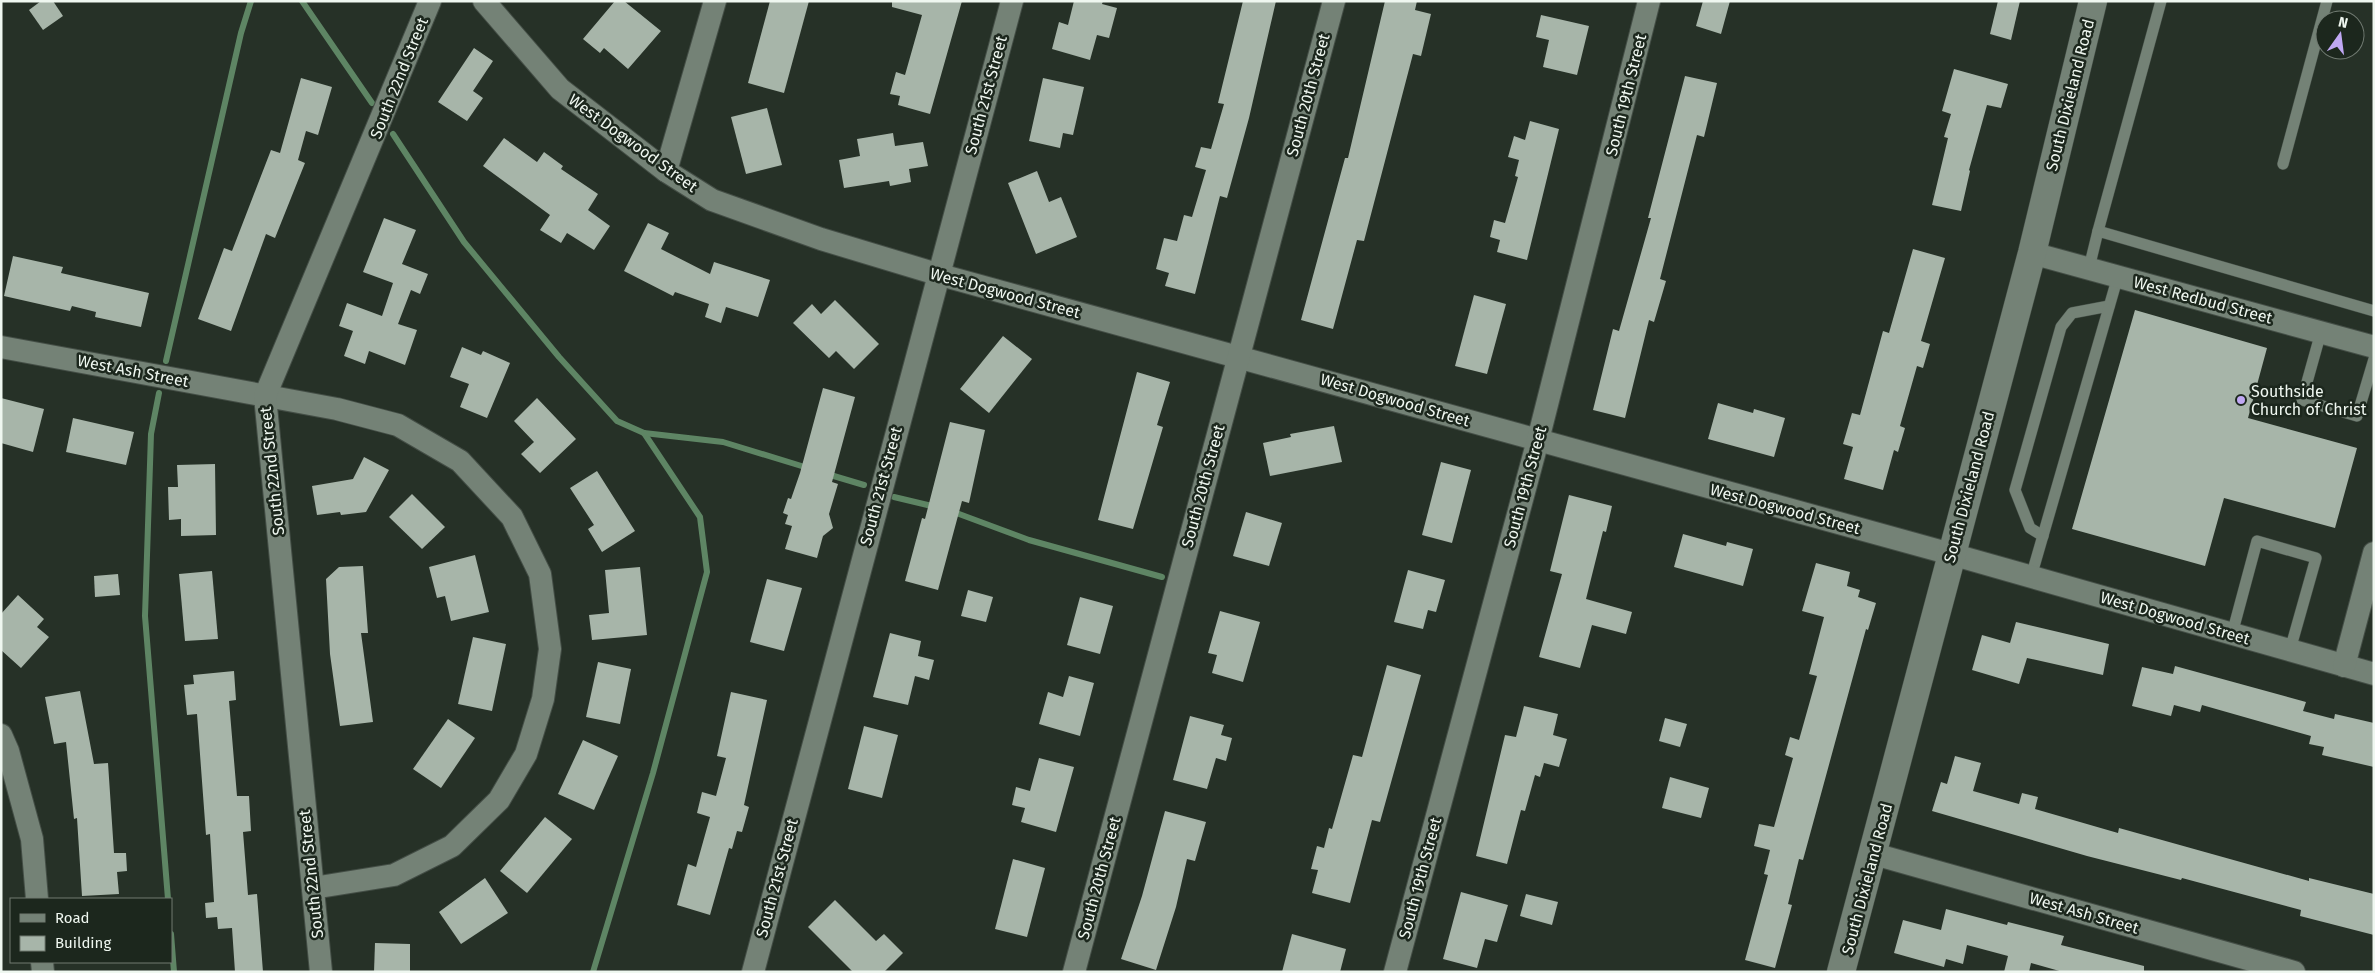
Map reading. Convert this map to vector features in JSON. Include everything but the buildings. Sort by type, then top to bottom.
[{"type":"main road","name":"South Dixieland Road","points":[[1841,972],[1874,854],[1951,554],[2032,253],[2093,1]]},
{"type":"street","name":"South 22nd Street","points":[[321,972],[265,396],[430,1]]},
{"type":"street","name":"West Dogwood Street","points":[[484,1],[560,89],[666,171],[712,200],[821,239],[937,274],[1951,554],[2374,674]]},
{"type":"street","points":[[666,171],[715,1]]},
{"type":"street","name":"South 21st Street","points":[[753,972],[937,274],[1012,1]]},
{"type":"street","name":"South 20th Street","points":[[1074,972],[1334,1]]},
{"type":"street","name":"South 19th Street","points":[[1395,972],[1538,440],[1649,1]]},
{"type":"street","name":"West Redbud Street","points":[[2032,253],[2374,347]]},
{"type":"street","name":"West Ash Street","points":[[1,346],[337,409],[398,425],[460,461],[512,517],[540,574],[550,649],[543,699],[526,754],[499,800],[452,846],[394,875],[313,888]]},
{"type":"street","points":[[2344,666],[2374,554]]},
{"type":"street","points":[[1,735],[8,751],[32,839],[37,898]]},
{"type":"street","name":"West Ash Street","points":[[1874,854],[2294,972]]},
{"type":"lane","points":[[2088,268],[2160,1]]},
{"type":"lane","points":[[2284,164],[2328,1]]},
{"type":"lane","points":[[2098,231],[2374,310]]},
{"type":"lane","points":[[2031,577],[2118,276]]},
{"type":"lane","points":[[2043,536],[2030,528],[2015,490],[2058,336],[2061,327],[2072,313],[2109,306]]},
{"type":"lane","points":[[2320,332],[2302,400],[2357,416],[2374,359]]},
{"type":"lane","points":[[2232,634],[2257,541],[2316,558],[2290,650]]},
{"type":"waterway","points":[[166,361],[241,33],[251,1]]},
{"type":"waterway","points":[[302,1],[372,103]]},
{"type":"waterway","points":[[393,134],[464,242],[559,357],[617,421],[644,433],[700,517],[707,572],[653,773],[593,972]]},
{"type":"waterway","points":[[159,393],[151,434],[145,616],[168,898]]},
{"type":"waterway","points":[[644,433],[723,442],[808,468]]},
{"type":"waterway","points":[[827,474],[864,485]]},
{"type":"waterway","points":[[894,497],[936,507]]},
{"type":"waterway","points":[[951,511],[1029,540],[1162,577]]},
{"type":"waterway","points":[[172,947],[174,972]]},
{"type":"place","name":"Southside Church of Christ","points":[[2241,400]]}]
